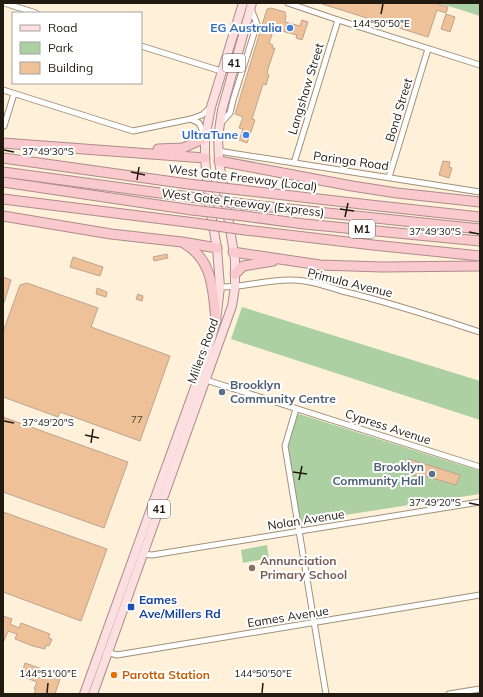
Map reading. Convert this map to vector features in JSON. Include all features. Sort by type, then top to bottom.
[{"type":"highway","points":[[77,148],[183,148],[205,138]]},
{"type":"highway","points":[[3,143],[205,158]]},
{"type":"highway","name":"West Gate Freeway (Local)","points":[[3,158],[188,184],[480,217]]},
{"type":"highway","points":[[219,161],[352,186],[397,193],[480,202]]},
{"type":"highway","name":"West Gate Freeway (Express)","points":[[3,172],[242,204],[480,228]]},
{"type":"highway","name":"West Gate Freeway (Express)","points":[[3,182],[192,210],[304,224],[480,241]]},
{"type":"highway","name":"M1","points":[[3,199],[373,246],[480,256]]},
{"type":"highway","points":[[3,216],[111,234],[182,242],[217,248]]},
{"type":"highway","points":[[182,242],[192,248],[205,263],[216,286],[216,320]]},
{"type":"highway","points":[[233,252],[320,265],[480,266]]},
{"type":"highway","points":[[235,274],[243,266],[280,259]]},
{"type":"main road","name":"41","points":[[216,286],[217,248],[209,203],[205,158],[205,138],[211,107],[221,71],[243,3]]},
{"type":"main road","name":"Millers Road","points":[[93,694],[104,652],[202,379],[228,317],[235,287],[233,252],[218,151],[222,110],[252,6]]},
{"type":"main road","points":[[205,158],[219,161]]},
{"type":"main road","points":[[217,248],[233,252]]},
{"type":"main road","name":"Millers Road","points":[[202,379],[216,320]]},
{"type":"main road","name":"Millers Road","points":[[84,694],[104,652]]},
{"type":"street","points":[[4,3],[33,12]]},
{"type":"street","points":[[288,3],[480,65]]},
{"type":"street","name":"Langshaw Street","points":[[294,163],[338,20]]},
{"type":"street","points":[[142,46],[221,71]]},
{"type":"street","name":"Bond Street","points":[[389,177],[428,49]]},
{"type":"street","points":[[3,90],[130,130],[191,119],[202,115],[211,107]]},
{"type":"street","points":[[4,126],[14,94]]},
{"type":"street","points":[[191,119],[199,123],[205,138]]},
{"type":"street","name":"Paringa Road","points":[[218,151],[480,192]]},
{"type":"street","name":"Primula Avenue","points":[[216,286],[235,287],[276,280],[310,282],[374,298],[480,332]]},
{"type":"street","name":"Cypress Avenue","points":[[202,379],[480,467]]},
{"type":"street","points":[[296,409],[285,446],[326,694]]},
{"type":"street","name":"Nolan Avenue","points":[[139,553],[152,555],[480,502]]},
{"type":"street","name":"Eames Avenue","points":[[104,652],[116,655],[480,595]]},
{"type":"street","points":[[449,694],[480,689]]},
{"type":"green space","points":[[480,3],[480,16],[442,4]]},
{"type":"green space","points":[[242,307],[480,381],[480,420],[231,339]]},
{"type":"green space","points":[[296,413],[480,471],[480,494],[300,522],[288,446]]},
{"type":"green space","points":[[267,545],[269,558],[243,563],[241,550]]},
{"type":"building","points":[[439,3],[438,4],[448,7],[446,13],[437,10],[428,37],[322,4]]},
{"type":"building","points":[[271,8],[285,12],[285,22],[300,26],[302,20],[308,22],[302,40],[296,38],[297,35],[274,29],[269,43],[273,45],[272,48],[275,48],[268,69],[267,74],[269,75],[266,85],[263,84],[252,119],[255,120],[247,143],[239,140],[243,129],[239,128],[243,117],[235,114],[267,9]]},
{"type":"building","points":[[446,14],[455,17],[450,32],[441,29]]},
{"type":"building","points":[[443,161],[450,162],[449,167],[452,168],[449,178],[439,175]]},
{"type":"building","points":[[167,254],[168,258],[154,261],[153,257]]},
{"type":"building","points":[[73,257],[103,267],[100,276],[70,267]]},
{"type":"building","points":[[3,277],[11,280],[4,303],[3,303]]},
{"type":"building","points":[[27,283],[98,308],[91,327],[170,356],[140,441],[60,412],[58,417],[3,397],[3,332],[20,285]]},
{"type":"building","points":[[97,288],[107,292],[106,297],[96,294]]},
{"type":"building","points":[[138,294],[143,296],[142,301],[136,299]]},
{"type":"building","points":[[3,417],[128,462],[104,528],[3,492]]},
{"type":"building","name":"Brooklyn Community Hall","points":[[409,459],[460,475],[456,485],[405,472]]},
{"type":"building","points":[[3,512],[107,549],[81,621],[3,592]]},
{"type":"building","points":[[3,616],[12,619],[10,624],[19,628],[21,623],[50,634],[48,638],[52,639],[49,646],[46,645],[45,649],[33,646],[15,639],[17,634],[8,631],[3,643]]},
{"type":"building","points":[[25,663],[56,674],[55,677],[60,679],[55,694],[34,694],[36,689],[34,689],[37,682],[21,676]]},
{"type":"place","name":"EG Australia","points":[[290,28]]},
{"type":"place","name":"UltraTune","points":[[246,135]]},
{"type":"place","name":"Brooklyn Community Centre","points":[[222,392]]},
{"type":"place","name":"Brooklyn Community Hall","points":[[432,474]]},
{"type":"place","name":"Annunciation Primary School","points":[[252,568]]},
{"type":"place","name":"Eames Ave/Millers Rd","points":[[131,607]]},
{"type":"place","name":"Parotta Station","points":[[114,675]]}]
